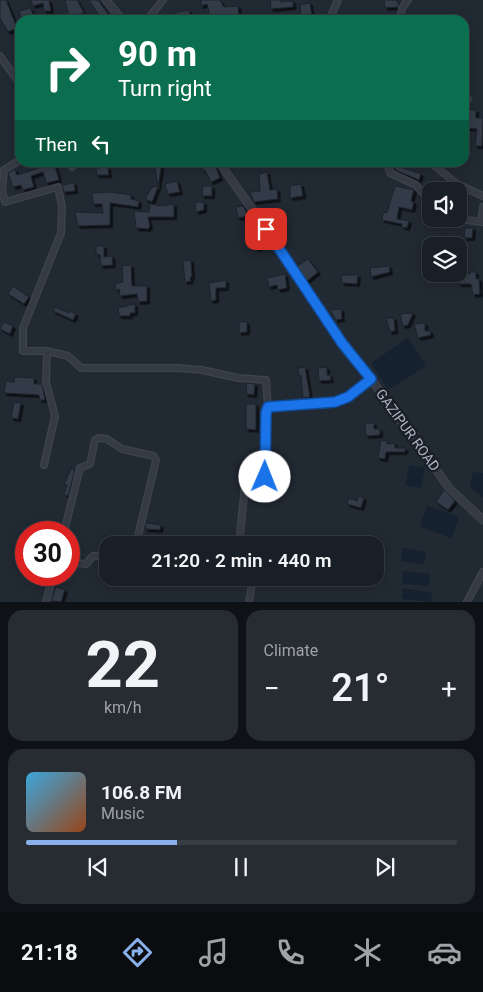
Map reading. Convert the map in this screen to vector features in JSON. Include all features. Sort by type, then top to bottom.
[{"type":"street","points":[[106,0],[118,15]]},
{"type":"street","points":[[151,15],[163,0]]},
{"type":"street","points":[[331,15],[338,0]]},
{"type":"street","points":[[401,15],[402,8],[408,0]]},
{"type":"street","points":[[0,56],[15,77]]},
{"type":"street","points":[[15,163],[4,170],[1,192],[5,202],[58,187],[62,207],[62,233],[23,328],[23,351],[47,351],[68,356],[81,368],[178,368],[202,370],[238,378],[266,380],[268,407],[266,413],[265,481],[245,484],[240,536]]},
{"type":"street","name":"GAZIPUR ROAD","points":[[223,167],[342,343],[371,379],[450,490],[483,520]]},
{"type":"street","points":[[388,167],[390,173],[416,185],[422,192]]},
{"type":"street","points":[[436,167],[457,184],[483,196]]},
{"type":"street","points":[[467,218],[482,222],[483,207]]},
{"type":"street","points":[[44,465],[55,416],[46,382],[47,351]]},
{"type":"street","points":[[268,407],[335,402],[348,397],[371,379]]},
{"type":"street","points":[[67,521],[80,468],[90,464],[95,440],[98,438],[107,439],[122,449],[154,456],[156,460],[138,536]]},
{"type":"street","points":[[80,563],[86,564],[93,556],[99,556]]},
{"type":"street","points":[[467,602],[483,572]]},
{"type":"street","points":[[46,602],[50,586]]},
{"type":"street","points":[[249,602],[252,586]]},
{"type":"water","points":[[408,338],[426,366],[388,390],[371,363]]},
{"type":"water","points":[[409,465],[425,468],[421,488],[406,485]]},
{"type":"water","points":[[473,472],[483,473],[483,497],[470,488]]},
{"type":"water","points":[[427,506],[459,517],[452,538],[420,527]]},
{"type":"water","points":[[403,548],[426,552],[424,564],[401,561]]},
{"type":"water","points":[[403,571],[430,574],[429,586],[402,584]]},
{"type":"water","points":[[403,588],[432,593],[431,602],[402,599]]},
{"type":"building","points":[[0,0],[6,0],[15,23],[15,29],[8,32],[0,18]]},
{"type":"building","points":[[31,0],[49,0],[51,11],[44,11],[43,3],[33,6]]},
{"type":"building","points":[[65,0],[77,0],[84,13],[69,15]]},
{"type":"building","points":[[89,0],[98,0],[108,14],[98,15]]},
{"type":"building","points":[[201,0],[220,0],[224,7],[238,6],[239,15],[210,15],[207,4],[201,6]]},
{"type":"building","points":[[270,0],[281,0],[281,2],[293,1],[293,7],[271,9]]},
{"type":"building","points":[[384,0],[396,0],[399,4],[398,7],[385,8]]},
{"type":"building","points":[[310,3],[312,15],[301,15],[300,5]]},
{"type":"building","points":[[31,8],[33,15],[20,15],[19,11]]},
{"type":"building","points":[[189,10],[190,15],[165,15]]},
{"type":"building","points":[[469,110],[476,110],[476,118],[483,118],[482,146],[475,146],[477,129],[469,128]]},
{"type":"building","points":[[41,167],[55,167],[59,180],[46,183],[43,172],[31,176],[34,187],[23,190],[21,185],[13,187],[8,173],[15,169],[17,175]]},
{"type":"building","points":[[108,167],[109,175],[97,175],[96,168]]},
{"type":"building","points":[[155,167],[161,167],[158,187]]},
{"type":"building","points":[[203,167],[216,167],[220,178],[211,182],[205,170],[203,171]]},
{"type":"building","points":[[396,167],[400,167],[421,174],[419,180],[395,170]]},
{"type":"building","points":[[267,172],[270,190],[277,189],[278,199],[254,202],[250,192],[260,191],[259,174]]},
{"type":"building","points":[[177,181],[180,192],[168,194],[165,184]]},
{"type":"building","points":[[74,183],[75,191],[64,192],[62,185]]},
{"type":"building","points":[[301,184],[303,196],[290,198],[290,186]]},
{"type":"building","points":[[203,186],[212,186],[212,196],[202,196]]},
{"type":"building","points":[[395,186],[414,190],[411,201],[414,202],[412,210],[399,207],[397,219],[409,221],[407,228],[402,227],[402,224],[382,220],[383,212],[387,213]]},
{"type":"building","points":[[152,187],[158,187],[152,202],[145,199]]},
{"type":"building","points":[[110,192],[131,195],[131,199],[139,201],[138,207],[110,203],[110,225],[78,226],[75,212],[103,213],[102,204],[93,204],[92,193]]},
{"type":"building","points":[[195,202],[204,202],[204,210],[196,212]]},
{"type":"building","points":[[150,204],[162,206],[174,204],[174,217],[148,217],[150,226],[148,229],[136,228],[134,211],[149,212]]},
{"type":"building","points":[[243,206],[249,216],[238,218],[236,207]]},
{"type":"building","points":[[465,228],[473,228],[472,238],[464,237]]},
{"type":"building","points":[[264,236],[267,244],[256,249],[252,242]]},
{"type":"building","points":[[96,246],[104,246],[104,257],[112,256],[113,265],[101,266],[100,255],[96,254]]},
{"type":"building","points":[[308,259],[318,272],[307,281],[297,266]]},
{"type":"building","points":[[191,260],[191,281],[185,282],[183,261]]},
{"type":"building","points":[[131,265],[132,286],[147,286],[147,301],[138,302],[137,294],[120,296],[119,289],[116,290],[115,284],[123,282],[122,266]]},
{"type":"building","points":[[389,266],[390,272],[371,277],[370,268]]},
{"type":"building","points":[[476,272],[476,279],[479,279],[480,294],[473,295],[471,284],[458,284],[458,282],[467,282],[467,273]]},
{"type":"building","points":[[285,274],[287,288],[278,290],[277,285],[269,287],[267,278]]},
{"type":"building","points":[[341,275],[358,275],[357,284],[342,283]]},
{"type":"building","points":[[226,280],[226,288],[216,288],[216,300],[211,301],[209,283]]},
{"type":"building","points":[[13,286],[29,297],[24,304],[8,294]]},
{"type":"building","points":[[135,304],[135,313],[130,313],[130,316],[119,316],[118,308]]},
{"type":"building","points":[[55,307],[76,314],[73,320],[53,311]]},
{"type":"building","points":[[341,309],[342,319],[336,320],[330,310]]},
{"type":"building","points":[[413,313],[408,325],[403,326],[400,314]]},
{"type":"building","points":[[386,318],[394,318],[395,331],[390,332]]},
{"type":"building","points":[[4,322],[13,326],[10,334],[0,329]]},
{"type":"building","points":[[239,322],[247,322],[247,332],[239,333]]},
{"type":"building","points":[[425,323],[425,331],[430,331],[431,335],[418,338],[414,324]]},
{"type":"building","points":[[305,367],[310,397],[303,398],[301,375],[299,376],[298,368]]},
{"type":"building","points":[[327,367],[327,375],[330,375],[331,380],[319,381],[318,368]]},
{"type":"building","points":[[15,377],[34,378],[34,384],[42,384],[45,400],[40,400],[39,395],[4,393],[6,381],[14,382]]},
{"type":"building","points":[[247,383],[255,384],[254,395],[246,394]]},
{"type":"building","points":[[14,402],[21,403],[18,419],[11,418]]},
{"type":"building","points":[[246,404],[256,404],[256,430],[246,429]]},
{"type":"building","points":[[365,423],[374,423],[374,429],[380,429],[380,435],[366,436]]},
{"type":"building","points":[[381,440],[387,441],[387,444],[395,443],[395,448],[405,448],[405,452],[386,452],[385,459],[378,458]]},
{"type":"building","points":[[71,469],[75,470],[68,496],[64,494],[67,485],[64,484]]},
{"type":"building","points":[[444,490],[455,501],[448,510],[436,502]]},
{"type":"building","points":[[359,496],[364,498],[361,508],[347,504],[349,498],[357,501]]},
{"type":"building","points":[[146,523],[161,525],[160,530],[145,529]]},
{"type":"building","points":[[56,587],[65,590],[61,602],[51,601]]},
{"type":"route","points":[[265,477],[266,413],[268,407],[335,402],[348,397],[371,379],[342,343],[266,229]]}]
